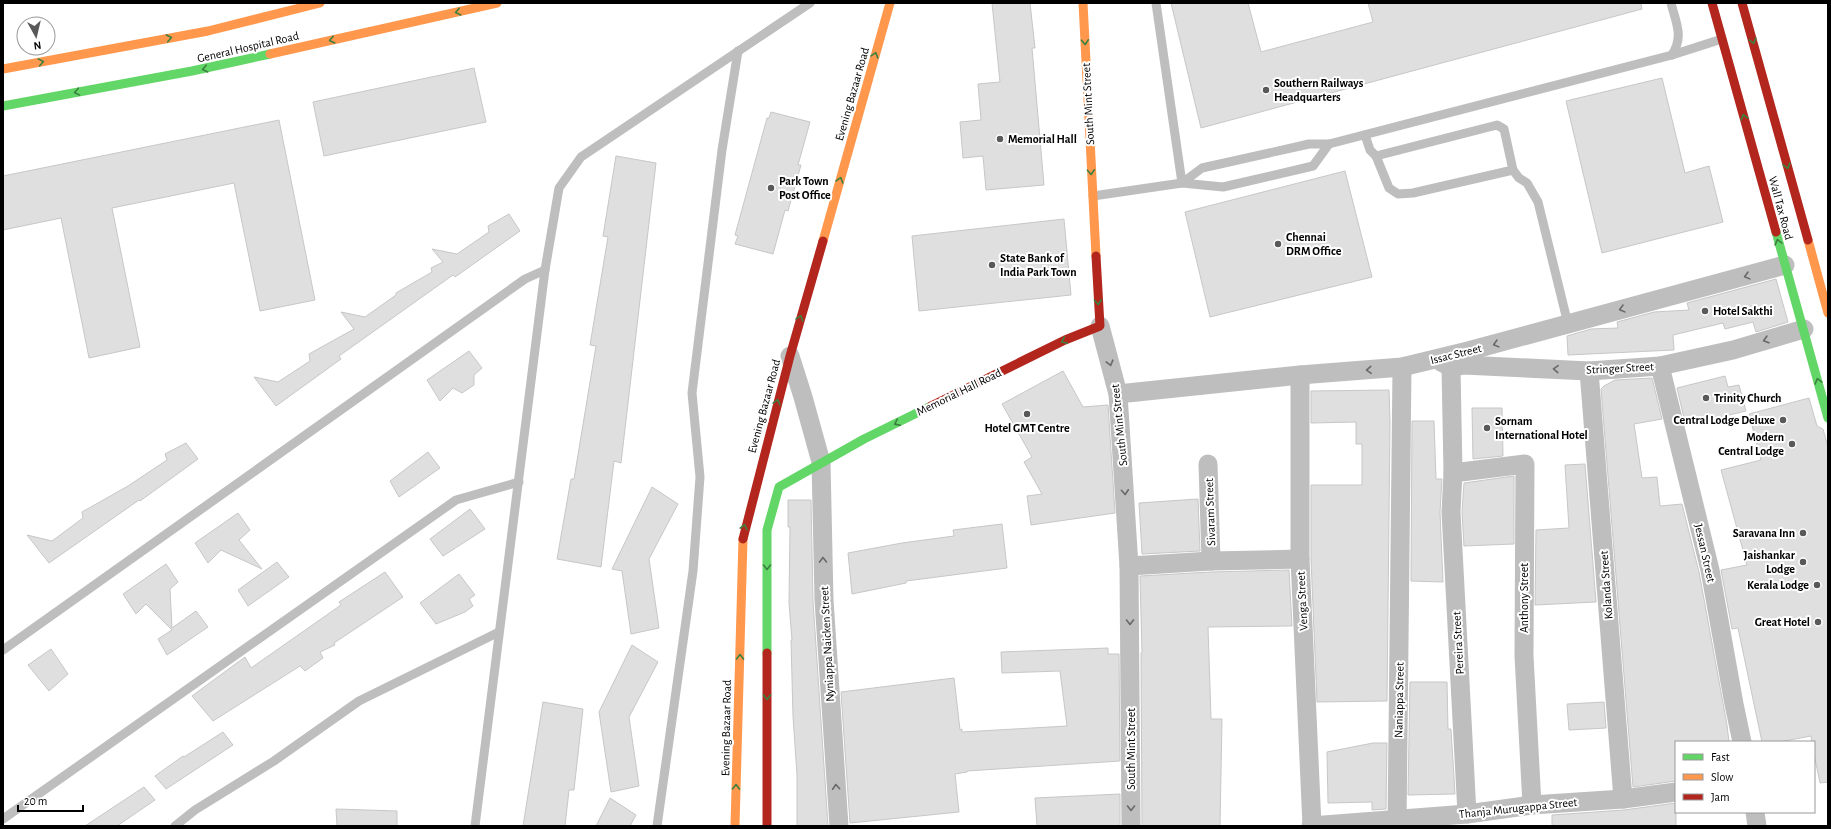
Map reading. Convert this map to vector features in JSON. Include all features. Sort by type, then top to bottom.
[{"type":"main road","name":"General Hospital Road","points":[[3,69],[208,31],[320,3]]},
{"type":"main road","name":"General Hospital Road","points":[[3,106],[192,71],[496,3]]},
{"type":"main road","name":"Evening Bazaar Road","points":[[735,826],[740,807],[743,533],[790,356],[890,3]]},
{"type":"main road","name":"South Mint Street","points":[[1083,3],[1100,326]]},
{"type":"main road","name":"Wall Tax Road","points":[[1712,3],[1828,418]]},
{"type":"main road","name":"Wall Tax Road","points":[[1742,3],[1828,313]]},
{"type":"main road","name":"Memorial Hall Road","points":[[767,826],[763,807],[767,530],[779,487],[821,462],[1051,346],[1100,326]]},
{"type":"street","name":"Issac Street","points":[[1118,394],[1300,375],[1402,367],[1468,351],[1785,265]]},
{"type":"street","name":"South Mint Street","points":[[1100,326],[1118,394],[1130,566],[1131,826]]},
{"type":"street","name":"Stringer Street","points":[[1433,359],[1451,367],[1464,365],[1589,371],[1660,366],[1733,350],[1804,330]]},
{"type":"street","points":[[790,356],[821,462]]},
{"type":"street","name":"Jessan Street","points":[[1660,366],[1710,570],[1742,741]]},
{"type":"street","name":"Naniappa Street","points":[[1397,823],[1401,575],[1402,367]]},
{"type":"street","name":"Pereira Street","points":[[1451,367],[1453,473],[1451,512],[1467,814]]},
{"type":"street","name":"Kolanda Street","points":[[1589,371],[1623,798]]},
{"type":"street","name":"Venga Street","points":[[1300,375],[1300,559],[1312,826]]},
{"type":"street","name":"Nyniappa Naicken Street","points":[[821,462],[824,600],[839,826]]},
{"type":"street","name":"Sivaram Street","points":[[1208,464],[1211,561]]},
{"type":"street","name":"Anthony Street","points":[[1453,473],[1525,464],[1524,656],[1532,805]]},
{"type":"street","points":[[1130,566],[1211,561],[1300,559]]},
{"type":"street","name":"Thanja Murugappa Street","points":[[1312,826],[1397,823],[1532,805],[1675,792]]},
{"type":"street","points":[[1755,813],[1757,826]]},
{"type":"lane","points":[[475,826],[545,270],[559,188],[581,157],[810,3]]},
{"type":"lane","points":[[1156,3],[1182,183]]},
{"type":"lane","points":[[1671,3],[1679,33],[1678,46],[1672,55]]},
{"type":"lane","points":[[1182,183],[1202,168],[1309,144],[1329,144],[1366,135],[1672,55],[1722,39]]},
{"type":"lane","points":[[657,826],[693,571],[700,477],[692,393],[722,150],[738,51]]},
{"type":"lane","points":[[1376,156],[1497,125],[1504,129],[1513,170],[1519,178],[1527,183],[1538,202],[1568,324]]},
{"type":"lane","points":[[1366,135],[1370,150],[1376,156],[1389,188],[1398,194],[1413,193],[1513,170]]},
{"type":"lane","points":[[1092,196],[1182,183],[1223,186],[1313,166],[1329,144]]},
{"type":"lane","points":[[3,650],[525,279],[545,270]]},
{"type":"lane","points":[[3,819],[456,500],[518,482]]},
{"type":"lane","points":[[175,826],[195,810],[274,761],[359,701],[499,632]]},
{"type":"building","name":"Memorial Hall","points":[[992,3],[1030,3],[1035,48],[1032,48],[1044,185],[986,190],[983,156],[963,158],[960,122],[981,120],[978,84],[1000,82]]},
{"type":"building","name":"Southern Railways Headquarters","points":[[1171,3],[1248,3],[1261,52],[1373,22],[1368,3],[1641,3],[1642,9],[1201,128]]},
{"type":"building","points":[[474,68],[486,122],[324,156],[313,102]]},
{"type":"building","points":[[1662,78],[1685,173],[1709,166],[1723,222],[1602,253],[1566,101]]},
{"type":"building","name":"Park Town Post Office","points":[[771,112],[810,122],[798,165],[801,165],[788,211],[785,210],[773,254],[735,244],[738,236],[735,235],[767,118],[769,118]]},
{"type":"building","points":[[279,120],[315,300],[260,311],[234,183],[112,208],[140,347],[89,358],[61,218],[3,230],[3,176]]},
{"type":"building","points":[[616,156],[656,163],[621,463],[614,461],[601,567],[557,559],[571,479],[574,479],[596,346],[590,345],[608,237],[603,236]]},
{"type":"building","name":"Chennai DRM Office","points":[[1345,171],[1372,277],[1210,317],[1185,212]]},
{"type":"building","points":[[509,214],[520,231],[455,277],[453,275],[339,356],[341,359],[276,406],[254,377],[278,382],[310,361],[309,354],[354,329],[341,312],[365,317],[396,295],[396,293],[432,272],[431,268],[443,262],[432,249],[457,254],[489,232],[488,226]]},
{"type":"building","name":"State Bank of India Park Town","points":[[1064,219],[1071,295],[919,311],[912,236]]},
{"type":"building","points":[[1776,279],[1788,322],[1756,332],[1753,322],[1725,329],[1723,323],[1673,335],[1674,350],[1568,355],[1567,336],[1591,329],[1618,328],[1617,322],[1654,312],[1689,310],[1687,303]]},
{"type":"building","points":[[469,351],[482,368],[474,375],[474,385],[462,393],[453,388],[440,401],[427,380]]},
{"type":"building","points":[[1063,371],[1083,407],[1108,405],[1115,513],[1031,525],[1027,496],[1042,494],[1024,462],[1032,457],[1002,404]]},
{"type":"building","name":"Trinity Church","points":[[1725,376],[1728,387],[1739,385],[1746,411],[1687,425],[1677,388]]},
{"type":"building","points":[[1652,378],[1662,419],[1634,424],[1642,478],[1657,477],[1660,506],[1682,504],[1699,572],[1729,741],[1675,741],[1675,781],[1633,787],[1601,389],[1615,380]]},
{"type":"building","points":[[1389,390],[1387,701],[1317,702],[1311,559],[1311,485],[1362,485],[1362,444],[1356,444],[1356,422],[1311,423],[1311,391]]},
{"type":"building","points":[[1809,398],[1817,426],[1823,429],[1828,447],[1828,782],[1820,783],[1815,759],[1815,741],[1812,741],[1811,736],[1784,741],[1762,741],[1738,628],[1732,629],[1721,570],[1747,565],[1721,470],[1761,460],[1749,414]]},
{"type":"building","name":"Sornam International Hotel","points":[[1472,408],[1502,408],[1503,456],[1473,459]]},
{"type":"building","points":[[1412,421],[1434,421],[1436,479],[1442,479],[1440,512],[1443,582],[1411,581]]},
{"type":"building","points":[[186,443],[198,459],[140,501],[139,500],[49,563],[27,535],[52,541],[83,518],[82,512],[128,486],[167,460],[165,454]]},
{"type":"building","points":[[428,452],[440,468],[399,497],[390,481]]},
{"type":"building","points":[[1585,464],[1596,602],[1535,605],[1536,530],[1569,528],[1565,465]]},
{"type":"building","points":[[1514,476],[1514,544],[1464,546],[1462,512],[1464,483]]},
{"type":"building","points":[[652,487],[678,504],[649,559],[659,628],[631,634],[622,571],[612,569]]},
{"type":"building","points":[[1198,499],[1200,551],[1142,554],[1139,503]]},
{"type":"building","points":[[788,500],[811,500],[813,601],[828,826],[797,826],[797,775],[793,716],[792,640],[789,603],[790,527],[788,527]]},
{"type":"building","points":[[470,509],[485,529],[443,556],[430,539]]},
{"type":"building","points":[[238,513],[250,530],[239,540],[262,569],[221,550],[208,563],[195,543]]},
{"type":"building","points":[[1002,524],[1007,568],[906,581],[906,583],[852,594],[848,553],[902,543],[954,536],[953,530]]},
{"type":"building","points":[[277,562],[289,577],[248,606],[238,590]]},
{"type":"building","points":[[166,564],[178,582],[170,589],[172,628],[196,611],[208,627],[167,655],[158,639],[172,630],[146,604],[136,614],[123,594]]},
{"type":"building","points":[[1289,570],[1292,626],[1208,627],[1211,719],[1222,719],[1220,826],[1142,826],[1142,653],[1140,576]]},
{"type":"building","points":[[385,572],[403,597],[334,643],[335,645],[320,652],[323,658],[305,671],[300,666],[213,721],[192,696],[245,657],[251,668],[341,605],[339,602]]},
{"type":"building","points":[[459,574],[475,595],[469,599],[473,606],[465,612],[436,624],[420,603]]},
{"type":"building","points":[[632,645],[658,662],[629,717],[639,786],[611,792],[599,712]]},
{"type":"building","points":[[1108,648],[1108,654],[1119,654],[1120,761],[967,771],[955,774],[959,812],[850,823],[841,692],[954,678],[960,730],[962,729],[962,732],[1067,726],[1060,671],[1002,673],[1001,652]]},
{"type":"building","points":[[51,649],[68,674],[49,691],[28,665]]},
{"type":"building","points":[[1410,682],[1447,682],[1448,729],[1451,729],[1455,794],[1408,795]]},
{"type":"building","points":[[543,702],[583,709],[574,790],[569,790],[565,826],[523,826]]},
{"type":"building","points":[[1604,702],[1606,728],[1569,730],[1567,704]]},
{"type":"building","points":[[223,732],[233,745],[166,789],[155,776],[183,756],[184,757]]},
{"type":"building","points":[[1373,743],[1387,743],[1386,809],[1372,810],[1372,802],[1328,803],[1327,752]]},
{"type":"building","points":[[144,787],[155,800],[117,826],[85,826]]},
{"type":"building","points":[[1120,794],[1120,826],[1037,826],[1035,798]]},
{"type":"building","points":[[610,798],[636,815],[630,826],[596,826]]},
{"type":"building","points":[[1675,803],[1676,826],[1552,826],[1552,815],[1624,810]]},
{"type":"building","points":[[336,809],[397,811],[397,826],[337,826]]},
{"type":"traffic: fast","points":[[3,106],[192,71],[270,54]]},
{"type":"traffic: fast","points":[[1776,232],[1828,418]]},
{"type":"traffic: fast","points":[[767,653],[767,530],[779,487],[864,439],[931,406]]},
{"type":"traffic: slow","points":[[3,69],[208,31],[320,3]]},
{"type":"traffic: slow","points":[[270,54],[497,3]]},
{"type":"traffic: slow","points":[[823,241],[890,3]]},
{"type":"traffic: slow","points":[[1083,3],[1096,256]]},
{"type":"traffic: slow","points":[[1808,240],[1828,313]]},
{"type":"traffic: slow","points":[[735,826],[743,539]]},
{"type":"traffic: jam","points":[[1712,3],[1776,232]]},
{"type":"traffic: jam","points":[[1742,3],[1808,240]]},
{"type":"traffic: jam","points":[[743,539],[790,356],[823,241]]},
{"type":"traffic: jam","points":[[931,406],[1065,340],[1100,326],[1096,256]]},
{"type":"traffic: jam","points":[[767,653],[767,826]]},
{"type":"place","name":"Southern Railways Headquarters","points":[[1266,90]]},
{"type":"place","name":"Memorial Hall","points":[[1000,139]]},
{"type":"place","name":"Park Town Post Office","points":[[771,188]]},
{"type":"place","name":"Chennai DRM Office","points":[[1278,244]]},
{"type":"place","name":"State Bank of India Park Town","points":[[992,265]]},
{"type":"place","name":"Hotel Sakthi","points":[[1705,311]]},
{"type":"place","name":"Trinity Church","points":[[1706,398]]},
{"type":"place","name":"Hotel GMT Centre","points":[[1027,414]]},
{"type":"place","name":"Central Lodge Deluxe","points":[[1783,420]]},
{"type":"place","name":"Sornam International Hotel","points":[[1487,428]]},
{"type":"place","name":"Modern Central Lodge","points":[[1792,444]]},
{"type":"place","name":"Saravana Inn","points":[[1803,533]]},
{"type":"place","name":"Jaishankar Lodge","points":[[1803,562]]},
{"type":"place","name":"Kerala Lodge","points":[[1817,585]]},
{"type":"place","name":"Great Hotel","points":[[1818,622]]}]
